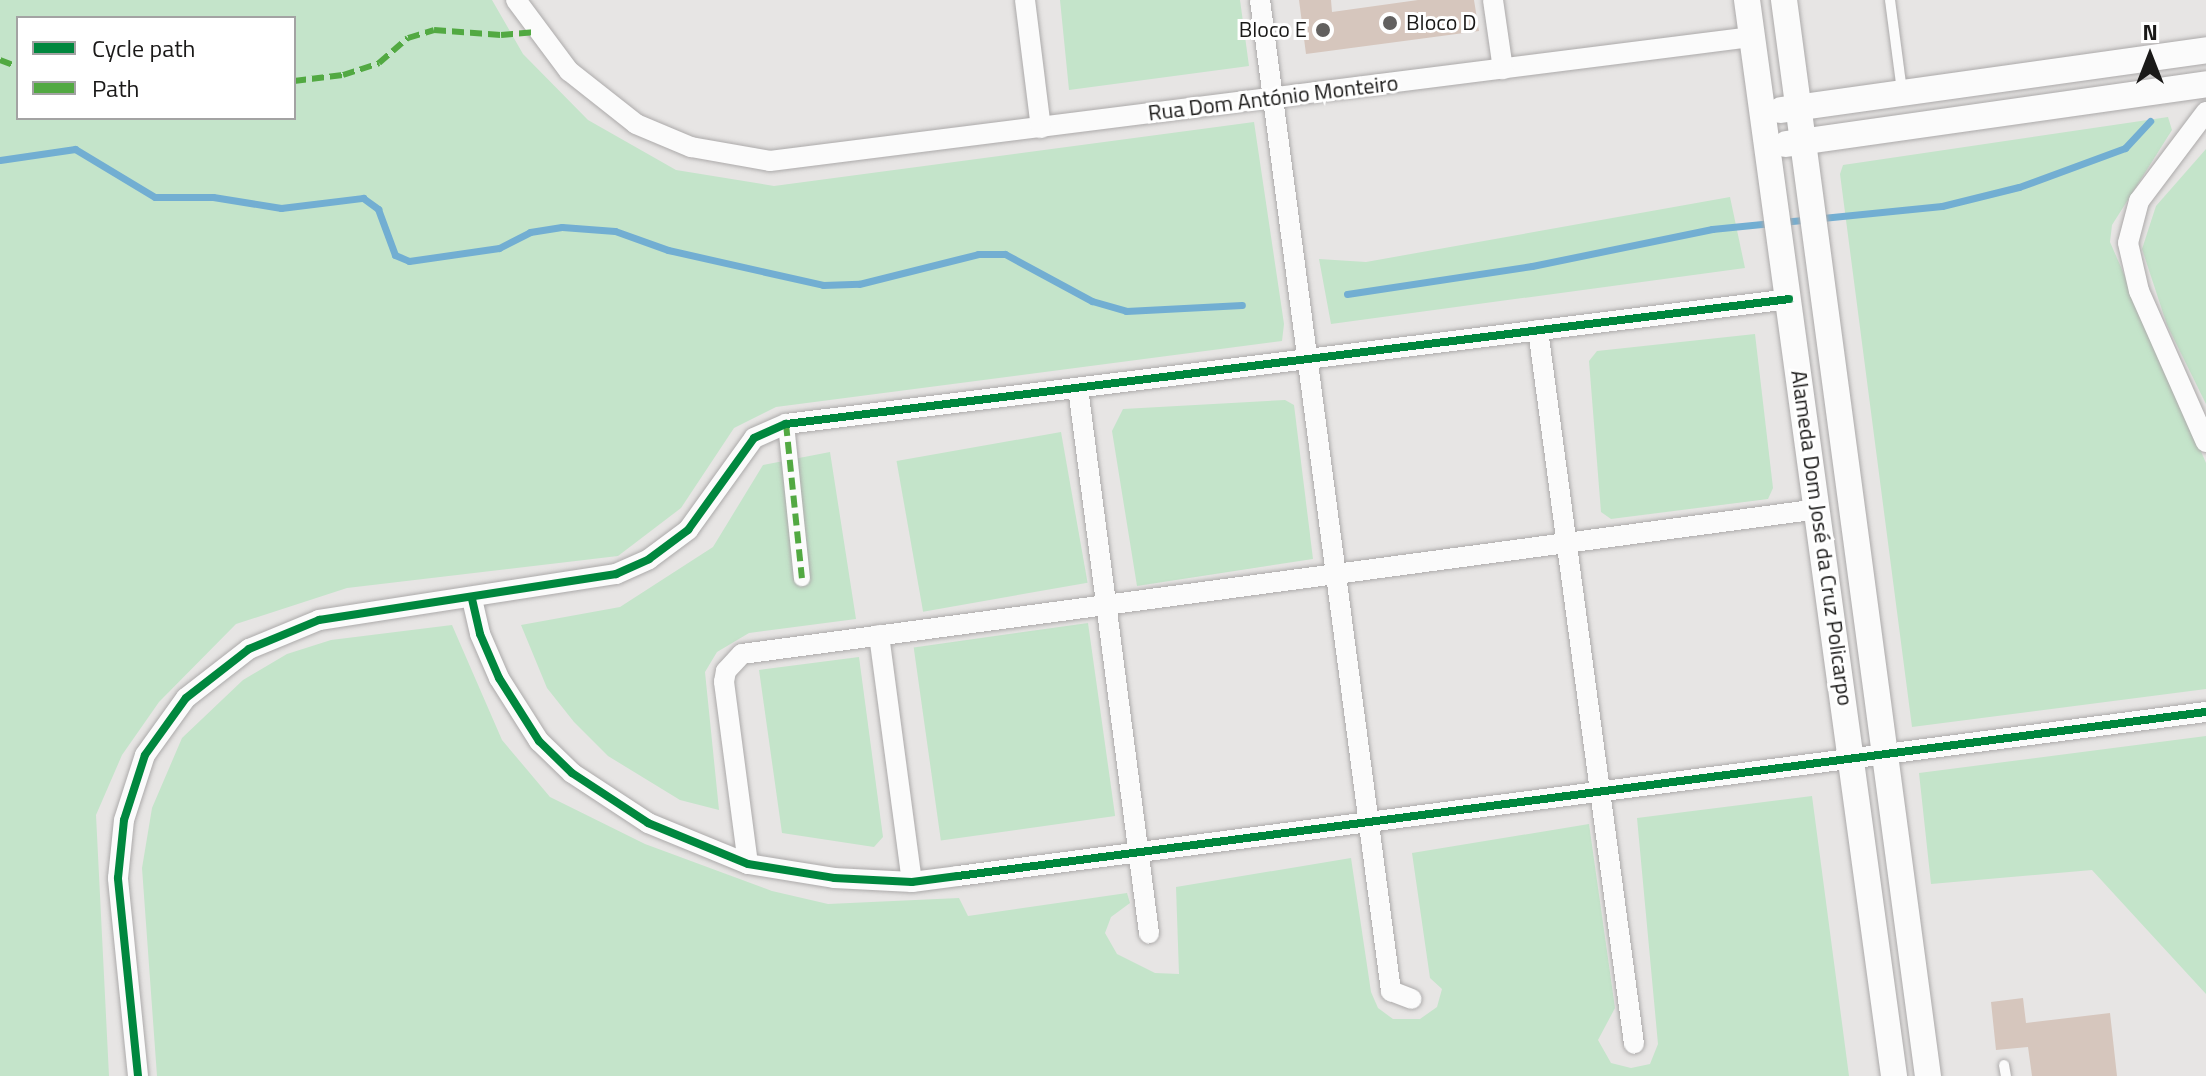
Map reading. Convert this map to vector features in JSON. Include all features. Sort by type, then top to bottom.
[{"type":"street","name":"Rua Dom António Monteiro","points":[[516,0],[569,71],[636,124],[721,156],[793,161],[1752,37]]},
{"type":"street","points":[[1025,0],[1041,128]]},
{"type":"street","points":[[1260,0],[1391,991],[1412,999]]},
{"type":"street","points":[[1493,0],[1503,69]]},
{"type":"street","name":"Alameda Dom José da Cruz Policarpo","points":[[1747,0],[1894,1076]]},
{"type":"street","name":"Alameda Dom José da Cruz Policarpo","points":[[1784,0],[1889,754],[1928,1076]]},
{"type":"street","points":[[1762,112],[2206,50]]},
{"type":"street","points":[[1767,148],[2206,84]]},
{"type":"street","points":[[2206,112],[2139,201],[2129,222],[2128,243],[2139,291],[2206,442]]},
{"type":"street","points":[[138,1076],[118,878],[124,820],[145,755],[186,698],[249,649],[319,620],[472,599],[616,574],[649,559],[688,530],[754,438],[786,424],[1789,299]]},
{"type":"street","points":[[1538,330],[1634,1044]]},
{"type":"street","points":[[1078,388],[1141,851],[1149,933]]},
{"type":"street","points":[[786,424],[802,578]]},
{"type":"street","points":[[748,864],[726,671],[751,652],[1818,509]]},
{"type":"street","points":[[472,599],[480,634],[499,678],[539,741],[572,773],[648,823],[748,864],[834,878],[912,882],[2206,712]]},
{"type":"street","points":[[879,635],[912,882]]},
{"type":"lane","points":[[1890,0],[1902,93]]},
{"type":"green space","points":[[0,0],[492,0],[523,54],[588,120],[676,170],[774,186],[1254,122],[1284,324],[1282,341],[776,407],[734,428],[681,508],[618,556],[347,588],[236,624],[159,702],[122,755],[96,815],[109,1076],[0,1076]]},
{"type":"green space","points":[[1060,0],[1240,0],[1249,66],[1069,90]]},
{"type":"green space","points":[[2168,117],[2172,130],[2112,225],[2110,242],[2206,463],[2206,689],[1912,727],[1840,174],[1843,165]]},
{"type":"green space","points":[[2206,149],[2206,404],[2167,325],[2142,249],[2156,206]]},
{"type":"green space","points":[[1730,197],[1745,268],[1331,324],[1319,259],[1366,262]]},
{"type":"green space","points":[[1755,334],[1773,488],[1768,499],[1611,519],[1601,512],[1589,361],[1597,351]]},
{"type":"green space","points":[[1285,400],[1294,405],[1313,559],[1137,586],[1112,431],[1123,409]]},
{"type":"green space","points":[[1061,432],[1088,583],[923,612],[897,461]]},
{"type":"green space","points":[[830,452],[856,619],[749,633],[717,652],[705,672],[719,810],[680,800],[608,756],[574,722],[547,688],[521,625],[620,607],[713,547],[763,465]]},
{"type":"green space","points":[[1088,623],[1115,816],[941,841],[914,647]]},
{"type":"green space","points":[[452,625],[502,740],[550,797],[645,844],[772,891],[828,904],[959,898],[968,916],[1127,893],[1130,903],[1111,917],[1105,933],[1117,954],[1155,973],[1179,974],[1176,887],[1351,858],[1371,992],[1378,1008],[1393,1019],[1420,1019],[1437,1007],[1442,989],[1430,978],[1412,853],[1589,824],[1615,1008],[1598,1040],[1611,1063],[1631,1068],[1650,1064],[1658,1044],[1637,818],[1812,796],[1849,1076],[157,1076],[142,868],[152,808],[182,738],[243,680],[287,654],[331,640]]},
{"type":"green space","points":[[859,657],[883,837],[874,847],[782,833],[759,670]]},
{"type":"green space","points":[[2206,736],[2206,994],[2092,870],[1931,884],[1919,773]]},
{"type":"building","points":[[1299,0],[1331,0],[1332,12],[1418,0],[1474,0],[1479,31],[1306,54]]},
{"type":"building","points":[[2023,998],[2026,1023],[2110,1013],[2117,1076],[2032,1076],[2028,1047],[1996,1050],[1991,1002]]},
{"type":"waterway","points":[[1347,294],[1532,266],[1712,229],[1942,206],[2019,187],[2125,148],[2150,121]]},
{"type":"waterway","points":[[0,160],[75,149],[155,197],[213,197],[281,208],[363,198],[378,209],[395,255],[409,261],[499,248],[530,232],[562,227],[615,231],[668,250],[823,285],[859,284],[978,254],[1005,254],[1092,301],[1126,311],[1242,305]]},
{"type":"marked path","points":[[296,81],[343,75],[379,63],[408,38],[434,30],[501,35],[536,32]]},
{"type":"marked path","points":[[0,60],[16,66]]},
{"type":"marked path","points":[[786,424],[802,578]]},
{"type":"cycle path","points":[[138,1076],[118,878],[124,820],[145,755],[186,698],[249,649],[319,620],[616,574],[649,559],[688,530],[754,438],[786,424],[1789,299]]},
{"type":"cycle path","points":[[472,599],[480,634],[499,678],[539,741],[572,773],[648,823],[748,864],[834,878],[912,882],[2206,712]]},
{"type":"place","name":"Bloco D","points":[[1390,23]]},
{"type":"place","name":"Bloco E","points":[[1323,30]]}]
